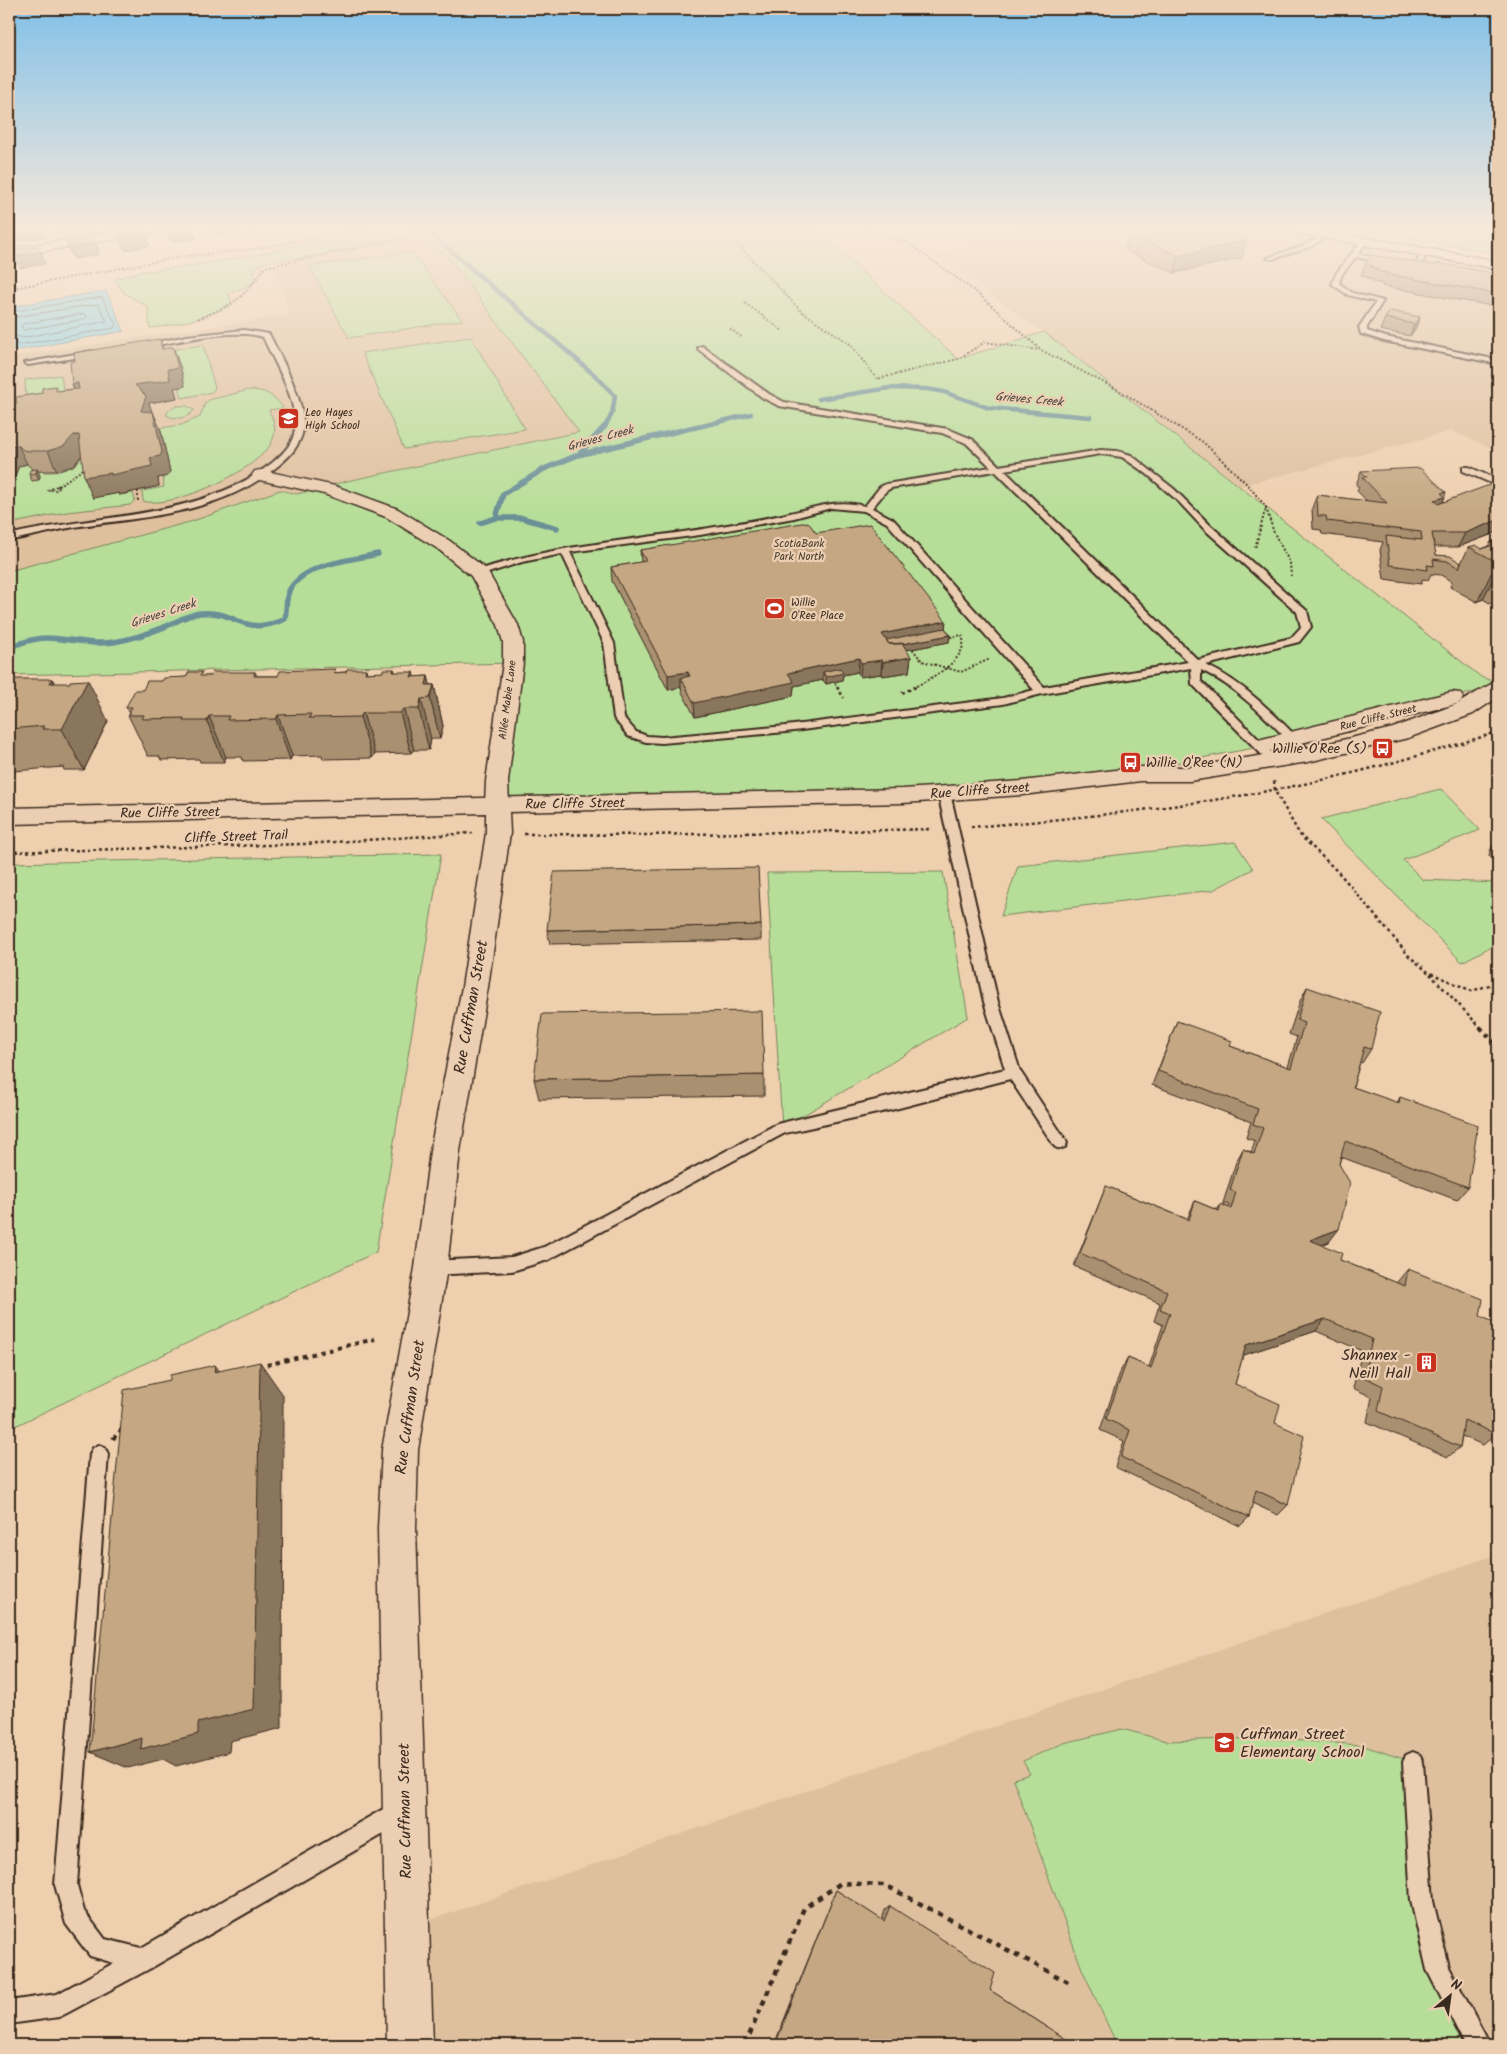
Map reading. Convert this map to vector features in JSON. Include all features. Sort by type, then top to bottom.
[{"type":"main road","points":[[261,475],[329,490],[392,513],[444,545],[480,573]]},
{"type":"main road","name":"Allée Mabie Lane","points":[[480,573],[508,625],[513,642],[513,663],[497,781],[497,805]]},
{"type":"main road","name":"Rue Cliffe Street","points":[[9,816],[944,793],[1022,788],[1141,774],[1190,774],[1266,754],[1293,739],[1498,687]]},
{"type":"main road","name":"Rue Cliffe Street","points":[[1293,739],[1400,733],[1465,710],[1498,687]]},
{"type":"main road","name":"Rue Cuffman Street","points":[[410,2045],[397,1528],[400,1450],[431,1268],[445,1151],[475,988],[498,833],[497,805]]},
{"type":"lane","points":[[1365,324],[1363,327],[1364,332],[1371,336],[1498,362]]},
{"type":"lane","points":[[9,538],[57,526],[138,517],[172,511],[210,500],[261,475],[290,451],[297,439],[299,422],[291,395],[266,336],[256,331],[242,331],[133,347]]},
{"type":"lane","points":[[702,348],[766,396],[782,404],[945,431],[976,446],[1196,664],[1224,677],[1293,739]]},
{"type":"lane","points":[[28,363],[104,351]]},
{"type":"lane","points":[[565,551],[609,643],[619,718],[632,734],[646,739],[662,740],[786,729],[1003,701],[1041,691],[1196,664],[1295,640],[1306,627],[1306,620],[1302,611],[1207,527],[1197,514],[1131,458],[1117,453],[1102,452],[889,486],[883,489],[866,509]]},
{"type":"lane","points":[[1466,468],[1498,483]]},
{"type":"lane","points":[[480,573],[502,564],[565,551],[794,515],[810,508],[846,505],[866,509],[890,521],[950,592],[979,620],[1041,691]]},
{"type":"lane","points":[[1196,664],[1196,682],[1266,754]]},
{"type":"lane","points":[[944,793],[991,1002],[1013,1073],[1060,1143]]},
{"type":"lane","points":[[431,1268],[512,1264],[548,1253],[782,1128],[891,1104],[1013,1073]]},
{"type":"lane","points":[[99,1454],[66,1885],[74,1916],[98,1948],[143,1960]]},
{"type":"lane","points":[[1412,1762],[1422,1902],[1438,1970],[1478,2045]]},
{"type":"lane","points":[[9,2012],[59,2005],[143,1960],[405,1809]]},
{"type":"path","points":[[773,324],[783,331]]},
{"type":"path","points":[[820,324],[850,344],[877,379],[958,359],[985,342],[1041,350]]},
{"type":"path","points":[[1012,324],[1041,350],[1120,391],[1202,442],[1247,484],[1266,507],[1274,533],[1290,563],[1292,582],[1281,594]]},
{"type":"path","points":[[730,329],[743,338]]},
{"type":"path","points":[[58,486],[80,474],[85,469],[84,464]]},
{"type":"path","points":[[131,486],[138,485],[138,504]]},
{"type":"path","points":[[1250,565],[1266,507]]},
{"type":"path","points":[[902,693],[912,689],[956,658],[965,644],[962,635],[944,638]]},
{"type":"path","points":[[918,644],[909,646],[922,660],[961,672],[991,659]]},
{"type":"path","points":[[831,677],[844,698]]},
{"type":"path","points":[[1266,754],[1275,791],[1300,835],[1341,875],[1409,956],[1428,972],[1498,1046]]},
{"type":"path","name":"Cliffe Street Trail","points":[[9,852],[304,844],[447,836],[464,833]]},
{"type":"path","points":[[1428,972],[1472,991],[1498,982]]},
{"type":"path","points":[[250,1369],[375,1339]]},
{"type":"path","points":[[99,1454],[124,1427]]},
{"type":"path","points":[[745,2045],[804,1908],[841,1883],[885,1886],[1072,1984]]},
{"type":"shaded area","name":"Leo Hayes High School","points":[[231,324],[499,324],[580,432],[347,481],[193,521],[9,573],[9,357]]},
{"type":"shaded area","points":[[1033,324],[1498,324],[1498,451],[1452,431],[1240,486]]},
{"type":"shaded area","name":"Cuffman Street Elementary School","points":[[1498,1554],[1498,2045],[407,2045],[401,1930]]},
{"type":"green space","points":[[150,324],[176,324],[161,327],[150,328]]},
{"type":"green space","points":[[341,324],[438,324],[349,338]]},
{"type":"green space","name":"ScotiaBank Park North","points":[[498,324],[919,324],[958,359],[1044,332],[1481,677],[1498,683],[1498,686],[1259,747],[1175,763],[1141,774],[1022,788],[497,805],[513,663],[9,675],[9,571],[193,521],[280,490],[297,494],[347,481],[579,432]]},
{"type":"green space","points":[[471,337],[525,429],[404,449],[362,353]]},
{"type":"green space","points":[[203,345],[215,388],[212,392],[182,398],[179,387],[185,386],[75,364]]},
{"type":"green space","points":[[61,375],[64,398],[26,404],[25,380]]},
{"type":"green space","points":[[249,390],[269,394],[283,408],[269,410],[275,431],[266,451],[252,463],[215,485],[174,499],[156,502],[143,501],[142,491],[164,487],[163,477],[170,472],[161,431],[153,429],[181,425],[200,417],[205,403],[209,400]]},
{"type":"green space","points":[[177,406],[187,406],[194,410],[181,418],[173,418],[166,415],[169,410]]},
{"type":"green space","points":[[82,455],[119,495],[133,493],[135,500],[130,505],[67,512],[9,524],[9,486],[19,466],[27,464],[32,469],[39,471],[57,472],[73,466]]},
{"type":"green space","points":[[1441,789],[1480,830],[1403,860],[1423,880],[1498,883],[1498,943],[1462,962],[1321,819]]},
{"type":"green space","points":[[1235,842],[1253,869],[1213,890],[1001,916],[1018,866]]},
{"type":"green space","points":[[441,854],[376,1252],[9,1429],[9,863]]},
{"type":"green space","points":[[943,872],[968,1017],[782,1128],[767,873]]},
{"type":"green space","points":[[1122,1729],[1167,1741],[1263,1738],[1361,1745],[1413,1762],[1438,1970],[1478,2045],[1117,2045],[1082,1969],[1013,1779],[1030,1774],[1023,1761],[1064,1743]]},
{"type":"water","points":[[9,324],[121,324],[124,331],[13,351],[9,337]]},
{"type":"building","points":[[160,339],[162,349],[173,347],[178,368],[168,369],[170,380],[135,385],[146,396],[141,411],[153,412],[162,452],[160,456],[150,458],[152,466],[111,475],[111,473],[84,477],[79,435],[74,435],[64,446],[48,451],[30,451],[23,450],[18,445],[9,446],[9,405],[17,404],[16,397],[42,393],[42,388],[56,386],[56,391],[79,389],[78,383],[72,384],[70,362],[75,361],[74,353]]},
{"type":"building","points":[[1420,468],[1446,492],[1441,493],[1445,497],[1434,500],[1438,504],[1492,484],[1498,487],[1498,520],[1465,533],[1432,533],[1436,555],[1450,556],[1461,563],[1459,568],[1447,561],[1433,559],[1434,566],[1427,565],[1428,570],[1390,565],[1386,536],[1422,540],[1421,532],[1327,521],[1326,516],[1318,516],[1317,495],[1387,503],[1362,477],[1367,477],[1361,471]]},
{"type":"building","points":[[37,469],[36,473],[29,474],[30,470]]},
{"type":"building","name":"Willie O'Ree Place","points":[[808,522],[816,533],[870,524],[946,621],[882,634],[889,644],[902,643],[911,657],[883,662],[882,660],[861,663],[859,658],[788,673],[794,682],[694,703],[681,678],[690,676],[688,672],[668,675],[611,567],[646,561],[640,550]]},
{"type":"building","points":[[1498,539],[1498,562],[1469,547],[1476,545],[1482,549],[1495,544],[1491,542]]},
{"type":"building","points":[[945,628],[950,635],[902,644],[889,644],[886,640]]},
{"type":"building","points":[[840,668],[843,673],[826,677],[823,672]]},
{"type":"building","points":[[335,669],[334,673],[346,672],[347,669],[366,669],[365,673],[383,672],[383,669],[394,669],[393,672],[413,672],[411,677],[428,676],[426,685],[434,685],[430,698],[421,699],[419,709],[403,709],[400,713],[363,713],[360,717],[309,718],[311,714],[278,715],[276,719],[227,720],[229,716],[209,716],[207,721],[183,721],[184,718],[142,719],[144,715],[128,715],[132,707],[126,707],[135,690],[143,690],[147,681],[162,681],[164,678],[186,677],[189,672],[202,672],[200,676],[211,676],[212,672],[255,672],[254,676],[278,676],[280,671]]},
{"type":"building","points":[[12,679],[52,679],[50,683],[70,683],[70,681],[88,680],[62,729],[42,729],[44,726],[9,729],[9,683]]},
{"type":"building","points":[[1498,843],[1498,852],[1493,849],[1494,844]]},
{"type":"building","points":[[758,868],[761,925],[547,930],[554,872]]},
{"type":"building","points":[[1307,987],[1380,1012],[1371,1049],[1364,1047],[1353,1087],[1399,1103],[1400,1097],[1478,1125],[1468,1187],[1345,1141],[1339,1164],[1350,1183],[1339,1229],[1310,1240],[1342,1253],[1340,1260],[1405,1286],[1408,1269],[1483,1299],[1480,1316],[1498,1324],[1498,1415],[1496,1434],[1464,1420],[1460,1447],[1378,1411],[1383,1386],[1364,1377],[1372,1339],[1325,1319],[1246,1345],[1235,1384],[1280,1404],[1275,1423],[1304,1436],[1288,1505],[1256,1490],[1249,1517],[1121,1457],[1130,1430],[1106,1419],[1128,1358],[1151,1368],[1170,1313],[1160,1309],[1167,1291],[1080,1253],[1106,1186],[1189,1220],[1195,1201],[1219,1211],[1221,1204],[1231,1209],[1236,1192],[1230,1190],[1243,1149],[1254,1154],[1263,1128],[1253,1124],[1258,1109],[1158,1071],[1177,1021],[1232,1041],[1230,1046],[1291,1068],[1304,1023],[1297,1020]]},
{"type":"building","points":[[762,1011],[764,1075],[534,1079],[542,1014]]},
{"type":"building","points":[[260,1362],[254,1709],[198,1723],[198,1734],[141,1749],[142,1738],[90,1752],[124,1390],[170,1380],[170,1375],[215,1365],[214,1372]]},
{"type":"building","points":[[836,1890],[884,1921],[890,1906],[995,1973],[990,1990],[1075,2045],[775,2045]]},
{"type":"waterway","points":[[535,324],[598,378],[615,396],[612,414],[604,428]]},
{"type":"waterway","name":"Grieves Creek","points":[[819,399],[890,388],[927,389],[944,392],[989,408],[1090,417]]},
{"type":"waterway","name":"Grieves Creek","points":[[694,428],[751,414]]},
{"type":"waterway","points":[[578,455],[605,426]]},
{"type":"waterway","name":"Grieves Creek","points":[[578,455],[699,426]]},
{"type":"waterway","name":"Grieves Creek","points":[[496,518],[503,494],[544,469],[578,455]]},
{"type":"waterway","name":"Grieves Creek","points":[[480,523],[496,518]]},
{"type":"waterway","points":[[496,518],[522,518],[557,528]]},
{"type":"waterway","name":"Grieves Creek","points":[[9,647],[41,638],[97,643],[114,642],[145,634],[186,617],[201,613],[224,615],[249,625],[271,624],[285,619],[288,592],[297,580],[307,573],[330,564],[378,554]]},
{"type":"place","name":"Leo Hayes High School","points":[[289,418]]},
{"type":"place","name":"Willie O'Ree Place","points":[[775,608]]},
{"type":"place","name":"Willie O'Ree (S)","points":[[1383,748]]},
{"type":"place","name":"Willie O'Ree (N)","points":[[1130,762]]},
{"type":"place","name":"Shannex - Neill Hall","points":[[1427,1363]]},
{"type":"place","name":"Cuffman Street Elementary School","points":[[1224,1742]]}]
